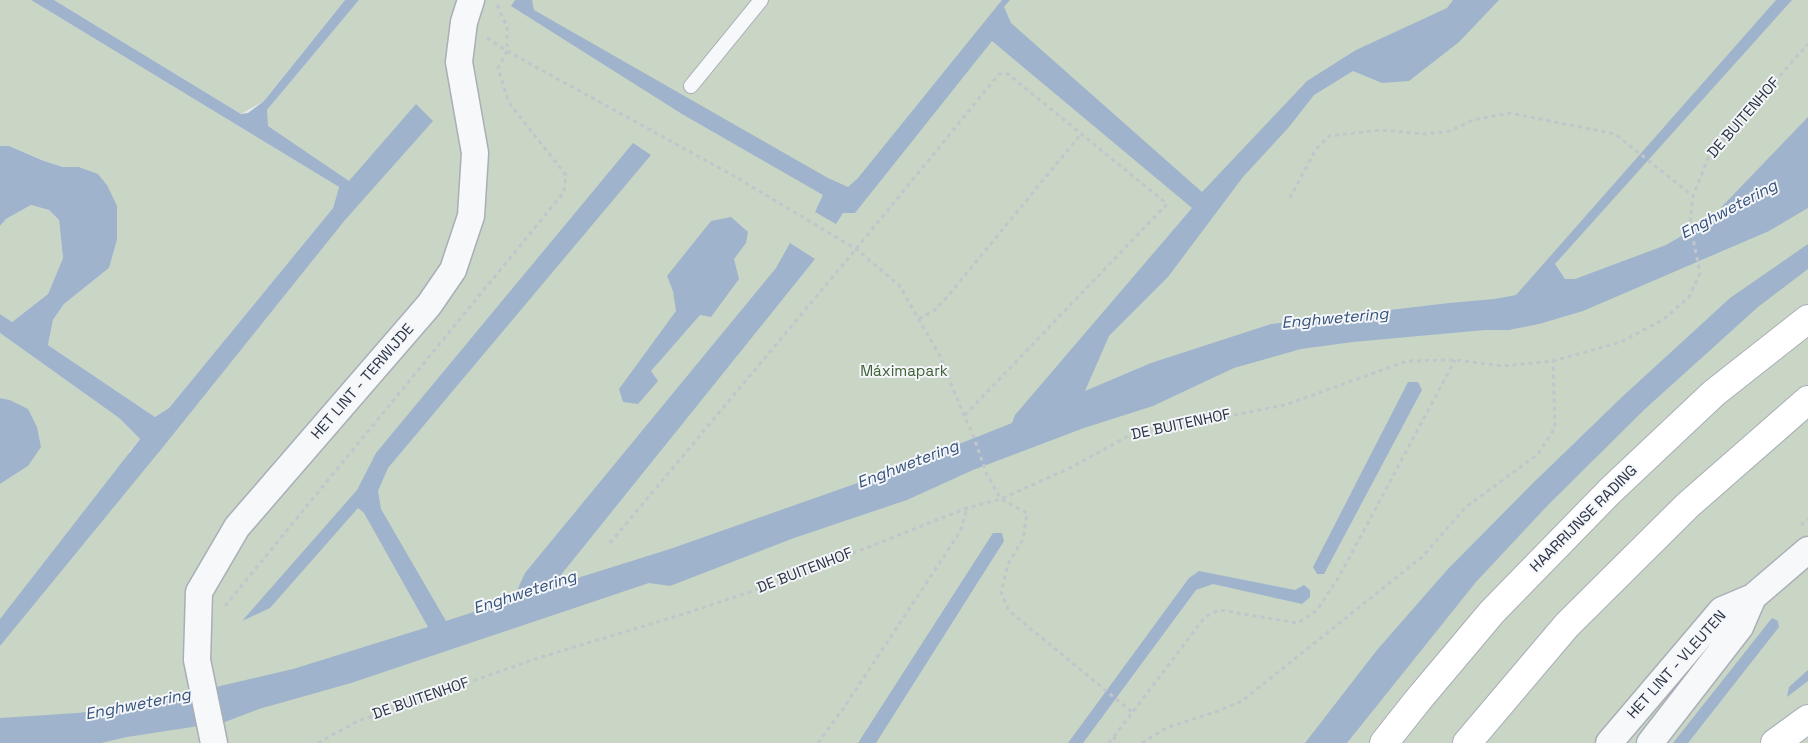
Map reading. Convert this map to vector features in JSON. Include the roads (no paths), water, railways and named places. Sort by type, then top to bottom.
[{"type":"main road","name":"HAARRIJNSE RADING","points":[[1384,743],[1492,612],[1610,491],[1714,393],[1808,319]]},
{"type":"main road","points":[[1467,743],[1567,625],[1688,505],[1808,400]]},
{"type":"main road","points":[[1775,743],[1808,718]]},
{"type":"street","name":"HET LINT - TERWIJDE","points":[[214,740],[197,660],[199,592],[237,527],[430,305],[453,270],[471,216],[474,154],[459,62],[467,11]]},
{"type":"street","name":"HET LINT - VLEUTEN","points":[[1609,743],[1722,610],[1753,597],[1808,550]]},
{"type":"street","name":"HET LINT - VLEUTEN","points":[[1650,743],[1740,627],[1753,597]]},
{"type":"lane","points":[[691,86],[761,0]]},
{"type":"water","points":[[31,0],[54,0],[241,114],[248,113],[264,101],[345,0],[359,0],[267,110],[268,126],[349,181],[416,104],[433,121],[345,220],[0,646],[0,619],[140,439],[119,418],[0,333],[0,314],[12,322],[48,294],[63,258],[59,220],[49,210],[31,205],[6,219],[0,226],[0,146],[9,146],[63,167],[79,167],[98,174],[107,185],[117,206],[117,240],[109,268],[64,304],[53,320],[48,345],[155,417],[169,408],[333,208],[339,187]]},
{"type":"water","name":"Enghwetering","points":[[515,0],[532,0],[534,10],[828,178],[848,187],[858,178],[1002,0],[1010,0],[1004,7],[1011,23],[1202,192],[1307,81],[1356,50],[1447,8],[1453,0],[1499,0],[1459,42],[1409,81],[1382,83],[1353,71],[1314,95],[1289,127],[1243,177],[1168,277],[1109,336],[1085,391],[1151,363],[1271,324],[1516,295],[1776,0],[1792,0],[1555,264],[1565,279],[1575,279],[1666,245],[1709,220],[1808,117],[1808,208],[1769,231],[1583,311],[1539,324],[1509,330],[1485,330],[1353,342],[1301,349],[1234,368],[1153,406],[1084,428],[973,470],[907,500],[794,538],[670,586],[649,583],[351,683],[259,709],[225,722],[127,737],[101,743],[0,743],[0,718],[77,713],[148,705],[293,669],[428,627],[364,513],[358,508],[270,608],[242,621],[357,490],[376,453],[633,143],[651,155],[388,468],[378,491],[381,509],[446,621],[513,599],[525,573],[776,268],[790,243],[815,259],[552,586],[670,549],[886,473],[1012,423],[1015,415],[1192,208],[992,41],[855,213],[843,213],[836,224],[815,212],[823,195],[682,114],[511,6]]},
{"type":"water","points":[[731,217],[748,232],[746,243],[734,259],[739,279],[711,317],[700,315],[651,371],[658,381],[638,404],[623,402],[619,389],[676,311],[673,291],[667,276],[711,221]]},
{"type":"water","points":[[1808,244],[1808,269],[1758,307],[1645,409],[1548,505],[1476,582],[1347,743],[1305,743],[1377,650],[1447,570],[1532,484],[1622,397],[1730,298]]},
{"type":"water","points":[[1408,382],[1418,382],[1422,390],[1324,574],[1317,574],[1313,567]]},
{"type":"water","points":[[0,398],[10,400],[28,409],[37,427],[41,447],[28,466],[0,484]]},
{"type":"water","points":[[993,533],[1002,533],[1004,541],[876,743],[858,743]]},
{"type":"water","points":[[1199,571],[1295,590],[1304,585],[1310,590],[1310,597],[1302,604],[1213,584],[1196,590],[1083,743],[1068,743],[1189,578]]},
{"type":"water","points":[[1772,618],[1778,621],[1779,627],[1688,743],[1673,743]]},
{"type":"water","points":[[1808,670],[1808,681],[1787,697],[1789,687]]},
{"type":"park label","name":"Máximapark","points":[[904,372]]}]
